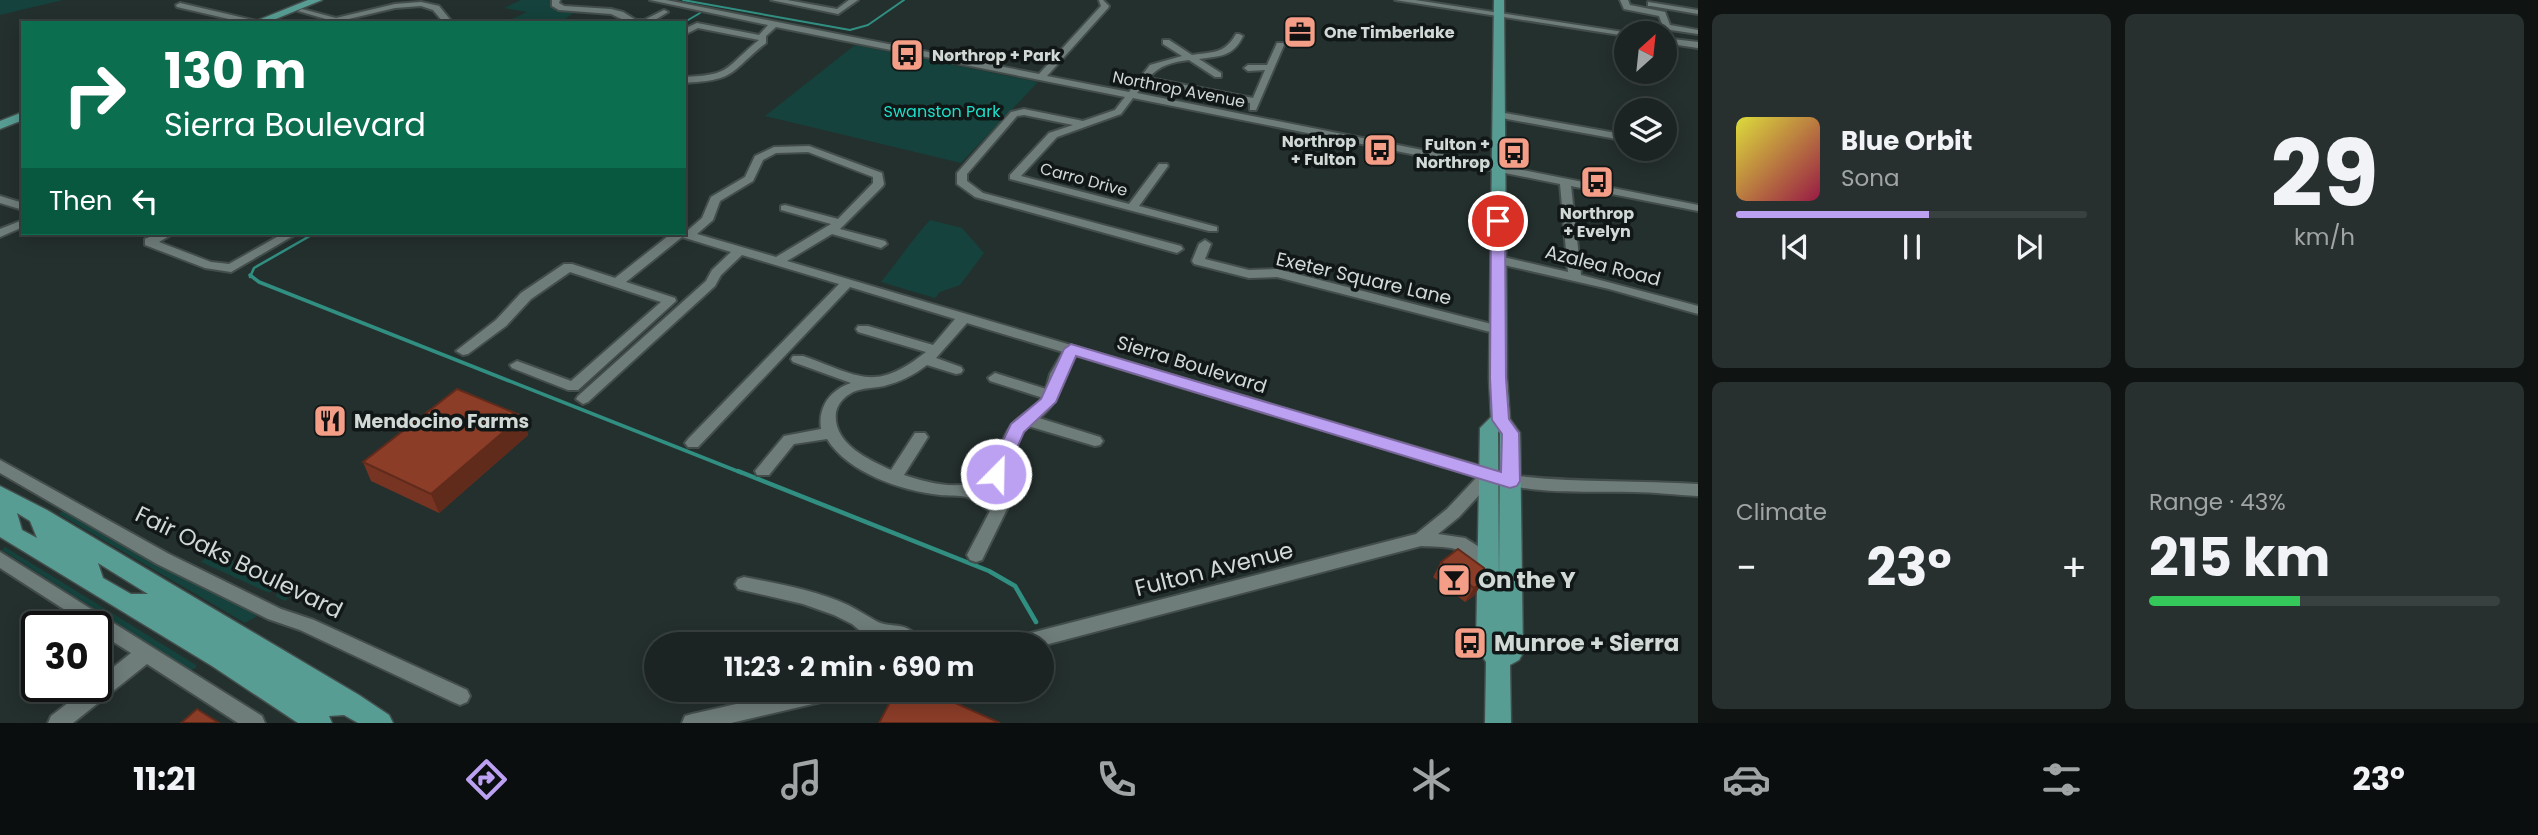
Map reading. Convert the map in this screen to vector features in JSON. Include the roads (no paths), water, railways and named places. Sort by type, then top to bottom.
[{"type":"main road","points":[[303,11],[299,9],[319,0]]},
{"type":"main road","points":[[261,21],[319,0]]},
{"type":"main road","points":[[276,21],[330,0]]},
{"type":"main road","points":[[1498,660],[1511,653],[1510,433],[1500,420],[1498,330],[1499,0]]},
{"type":"main road","points":[[0,118],[21,111]]},
{"type":"main road","points":[[0,125],[21,117]]},
{"type":"main road","points":[[1498,723],[1498,660],[1488,646],[1488,475],[1489,428],[1500,420]]},
{"type":"main road","points":[[0,493],[380,723]]},
{"type":"main road","points":[[0,510],[10,519],[6,531],[220,659],[319,723]]},
{"type":"main road","points":[[40,516],[39,530],[44,536],[83,560],[92,571],[92,583]]},
{"type":"main road","points":[[127,604],[136,600],[149,602],[218,643],[234,643],[244,639]]},
{"type":"main road","points":[[220,659],[244,658],[326,705],[350,703]]},
{"type":"street","points":[[555,1],[565,0]]},
{"type":"street","name":"Northrop Avenue","points":[[654,0],[709,7],[772,31],[1041,77],[1698,208]]},
{"type":"street","points":[[775,0],[838,12],[854,0]]},
{"type":"street","points":[[1399,0],[1614,32]]},
{"type":"street","points":[[1698,12],[1626,0],[1627,7],[1662,14],[1667,27],[1698,32]]},
{"type":"street","points":[[555,1],[566,9],[625,16],[632,21]]},
{"type":"street","points":[[1041,77],[1105,6],[1102,2]]},
{"type":"street","points":[[303,11],[351,18],[414,4],[436,8],[447,21]]},
{"type":"street","points":[[180,5],[248,21]]},
{"type":"street","points":[[595,12],[608,5]]},
{"type":"street","points":[[647,21],[664,12]]},
{"type":"street","points":[[686,32],[697,26],[772,31]]},
{"type":"street","points":[[686,80],[727,74],[772,31]]},
{"type":"street","name":"Carro Drive","points":[[1213,229],[1132,208],[1072,206],[1014,177],[1047,139],[1111,116],[1158,64],[1231,49],[1239,36]]},
{"type":"street","points":[[1166,42],[1218,75]]},
{"type":"street","points":[[1677,42],[1698,45]]},
{"type":"street","points":[[1248,118],[1280,45]]},
{"type":"street","points":[[1248,68],[1271,67]]},
{"type":"street","points":[[1143,79],[1256,101]]},
{"type":"street","points":[[1085,124],[1024,112],[1014,114],[962,173],[961,182],[979,195],[1072,206],[1177,249]]},
{"type":"street","points":[[1499,115],[1614,132]]},
{"type":"street","points":[[686,231],[705,218],[715,199],[749,179],[761,156],[778,149],[800,148],[871,170],[880,177],[879,184],[868,193],[859,207],[834,227],[802,242],[778,262]]},
{"type":"street","points":[[1132,208],[1163,166]]},
{"type":"street","points":[[1565,181],[1575,277]]},
{"type":"street","points":[[0,199],[21,206]]},
{"type":"street","points":[[785,208],[881,244]]},
{"type":"street","points":[[0,233],[21,224]]},
{"type":"street","name":"Sierra Boulevard","points":[[686,234],[1510,481],[1558,487],[1634,486],[1698,490]]},
{"type":"street","points":[[164,235],[149,242],[209,265],[231,268],[289,235]]},
{"type":"street","points":[[617,283],[680,235]]},
{"type":"street","name":"Exeter Square Lane","points":[[1205,244],[1198,261],[1249,274],[1278,273],[1498,330]]},
{"type":"street","points":[[583,399],[711,283],[716,273],[740,250]]},
{"type":"street","name":"Azalea Road","points":[[1499,260],[1698,310]]},
{"type":"street","points":[[463,351],[501,323],[526,296],[568,267],[670,301],[573,387],[517,365]]},
{"type":"street","points":[[693,443],[848,282]]},
{"type":"street","points":[[964,317],[929,355],[894,379],[848,387],[836,398],[827,414],[829,433],[844,451],[895,476],[934,490],[970,491],[999,509],[976,555]]},
{"type":"street","points":[[863,329],[929,355],[956,370]]},
{"type":"street","points":[[970,491],[996,474],[1011,439],[1026,419],[1048,402],[1054,382],[1071,349]]},
{"type":"street","points":[[798,359],[865,383]]},
{"type":"street","points":[[995,378],[1051,395]]},
{"type":"street","points":[[1026,419],[1095,442]]},
{"type":"street","points":[[763,471],[789,440],[829,433]]},
{"type":"street","points":[[895,476],[920,437]]},
{"type":"street","name":"Fair Oaks Boulevard","points":[[0,466],[163,559],[275,614],[307,625],[460,696]]},
{"type":"street","name":"Fulton Avenue","points":[[1421,539],[1453,513],[1488,475]]},
{"type":"street","name":"Fulton Avenue","points":[[1054,635],[1421,539],[1459,543],[1489,562]]},
{"type":"street","points":[[0,559],[255,723]]},
{"type":"street","points":[[744,584],[822,603],[872,625],[878,632]]},
{"type":"street","points":[[58,723],[146,653]]},
{"type":"street","points":[[692,723],[782,702]]},
{"type":"waterway","points":[[683,0],[850,30],[868,25],[904,0]]},
{"type":"waterway","points":[[686,21],[700,13]]},
{"type":"waterway","points":[[251,276],[254,268],[312,235]]},
{"type":"waterway","points":[[251,276],[259,282],[742,473]]},
{"type":"waterway","points":[[738,471],[989,571],[1015,586],[1036,622]]},
{"type":"place","name":"One Timberlake","points":[[1300,32]]},
{"type":"place","name":"Northrop + Park","points":[[907,55]]},
{"type":"place","name":"Northrop + Fulton","points":[[1380,150]]},
{"type":"place","name":"Fulton + Northrop","points":[[1514,153]]},
{"type":"place","name":"Northrop + Evelyn","points":[[1597,182]]},
{"type":"place","name":"Mendocino Farms","points":[[330,421]]},
{"type":"place","name":"On the Y","points":[[1454,580]]},
{"type":"place","name":"Munroe + Sierra","points":[[1470,643]]},
{"type":"park label","name":"Swanston Park","points":[[942,111]]}]
